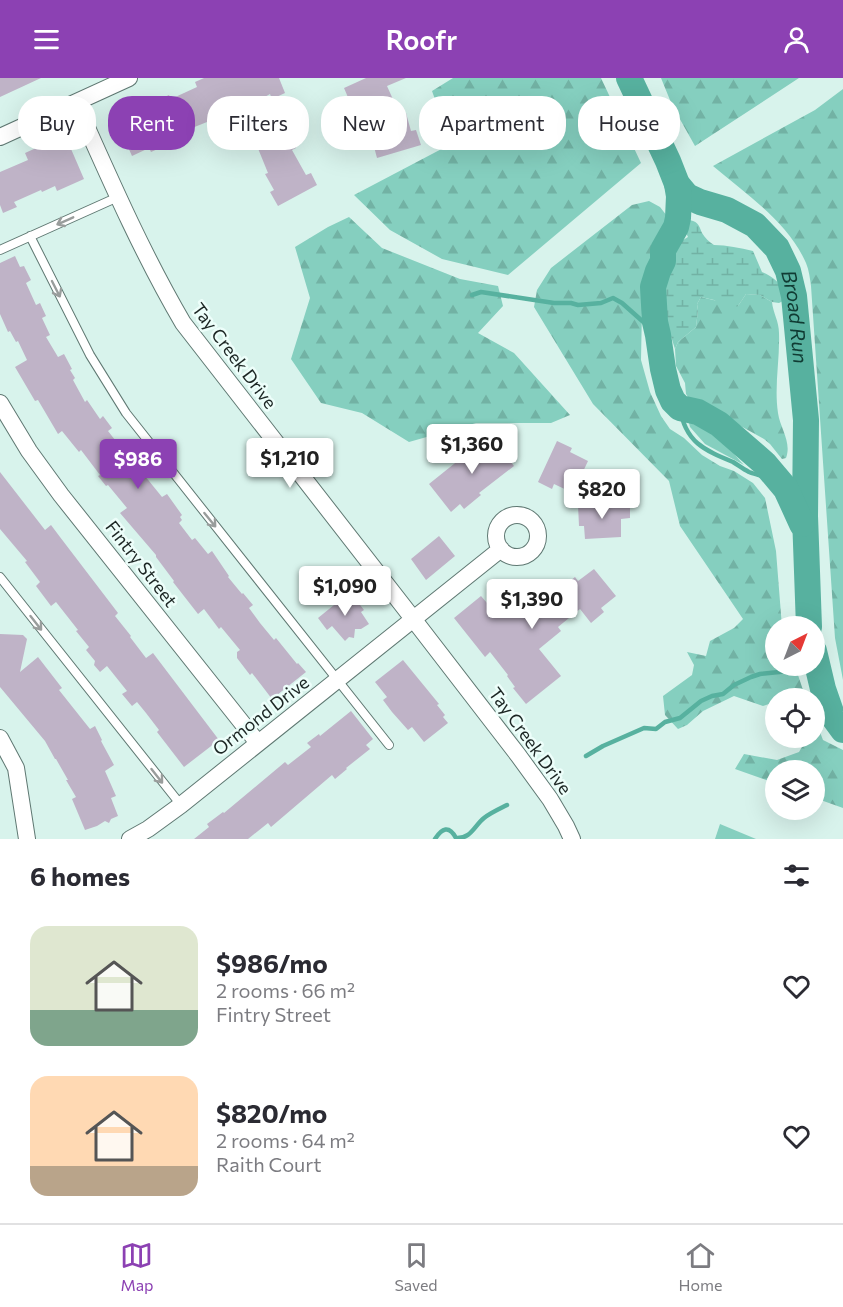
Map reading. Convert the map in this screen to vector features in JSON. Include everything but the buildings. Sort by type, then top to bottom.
[{"type":"street","points":[[91,96],[129,78]]},
{"type":"street","points":[[0,137],[18,129]]},
{"type":"street","name":"Tay Creek Drive","points":[[96,148],[166,295],[183,323],[550,799],[572,839]]},
{"type":"street","name":"Fintry Street","points":[[0,403],[29,451],[61,495],[258,743]]},
{"type":"street","name":"Ormond Drive","points":[[130,839],[181,805],[501,549]]},
{"type":"street","points":[[0,738],[16,768],[27,839]]},
{"type":"lane","points":[[0,250],[118,197]]},
{"type":"lane","points":[[30,236],[90,355],[126,413],[389,745]]},
{"type":"lane","points":[[0,577],[181,805]]},
{"type":"green space","points":[[453,78],[601,78],[609,96],[578,96],[578,150],[635,150],[641,163],[508,275],[442,259],[390,230],[354,195],[440,150],[566,150],[566,96],[434,96],[432,91]]},
{"type":"green space","points":[[661,78],[799,78],[695,146],[680,119],[680,96],[668,96]]},
{"type":"green space","points":[[843,89],[843,680],[835,638],[808,269],[789,234],[752,198],[713,166],[815,110]]},
{"type":"green space","points":[[649,201],[660,207],[667,216],[658,239],[658,257],[647,284],[642,309],[641,360],[650,392],[670,429],[684,438],[702,455],[753,483],[765,498],[776,551],[781,616],[765,616],[765,676],[798,676],[802,688],[765,688],[765,705],[763,706],[734,696],[703,711],[687,725],[678,729],[665,715],[663,696],[692,675],[694,665],[687,652],[706,656],[710,641],[734,628],[743,619],[680,526],[669,481],[593,404],[534,307],[537,290],[551,268],[632,205]]},
{"type":"green space","points":[[349,217],[382,248],[460,279],[498,286],[503,306],[478,333],[514,353],[570,415],[551,423],[476,423],[409,442],[362,413],[321,403],[291,359],[310,298],[295,247]]},
{"type":"green space","points":[[687,220],[697,224],[704,237],[714,245],[753,251],[762,272],[775,279],[781,287],[783,301],[772,302],[760,295],[746,294],[738,306],[731,311],[714,300],[701,297],[697,304],[696,327],[678,342],[675,349],[662,313],[659,279],[667,267],[670,252],[675,245],[688,237],[684,229]]},
{"type":"green space","points":[[746,294],[760,295],[772,302],[778,325],[777,403],[779,419],[788,446],[786,458],[782,459],[764,439],[690,400],[686,394],[685,383],[676,366],[675,349],[678,342],[696,327],[697,304],[701,297],[738,306]]},
{"type":"green space","points":[[690,420],[700,422],[716,431],[744,465],[705,444],[690,427]]},
{"type":"green space","points":[[825,741],[843,750],[843,808],[825,802],[825,760],[777,760],[799,752],[801,748],[825,748]]},
{"type":"green space","points":[[744,754],[777,760],[765,760],[765,780],[735,769]]},
{"type":"green space","points":[[720,824],[756,839],[715,839]]},
{"type":"waterway","name":"Broad Run","points":[[629,78],[677,184],[687,196],[727,210],[755,225],[777,248],[788,271],[794,296],[806,420],[805,516],[809,616]]},
{"type":"waterway","points":[[677,184],[679,196],[676,227],[663,250],[663,261],[653,287],[655,322],[668,390],[673,401],[680,408],[698,412],[719,424],[764,463],[786,489],[802,524]]},
{"type":"waterway","points":[[472,295],[481,292],[578,305],[601,303],[613,298],[622,303],[658,335]]},
{"type":"waterway","points":[[680,408],[686,429],[697,443],[749,472],[784,486]]},
{"type":"waterway","points":[[586,756],[644,728],[656,729],[665,722],[680,718],[701,701],[723,694],[734,685],[751,677],[765,673]]},
{"type":"waterway","name":"Broad Run","points":[[820,676],[832,715],[843,730]]},
{"type":"waterway","points":[[435,839],[440,832],[446,829],[451,831],[456,838],[461,838],[472,831],[486,816],[507,805]]}]
